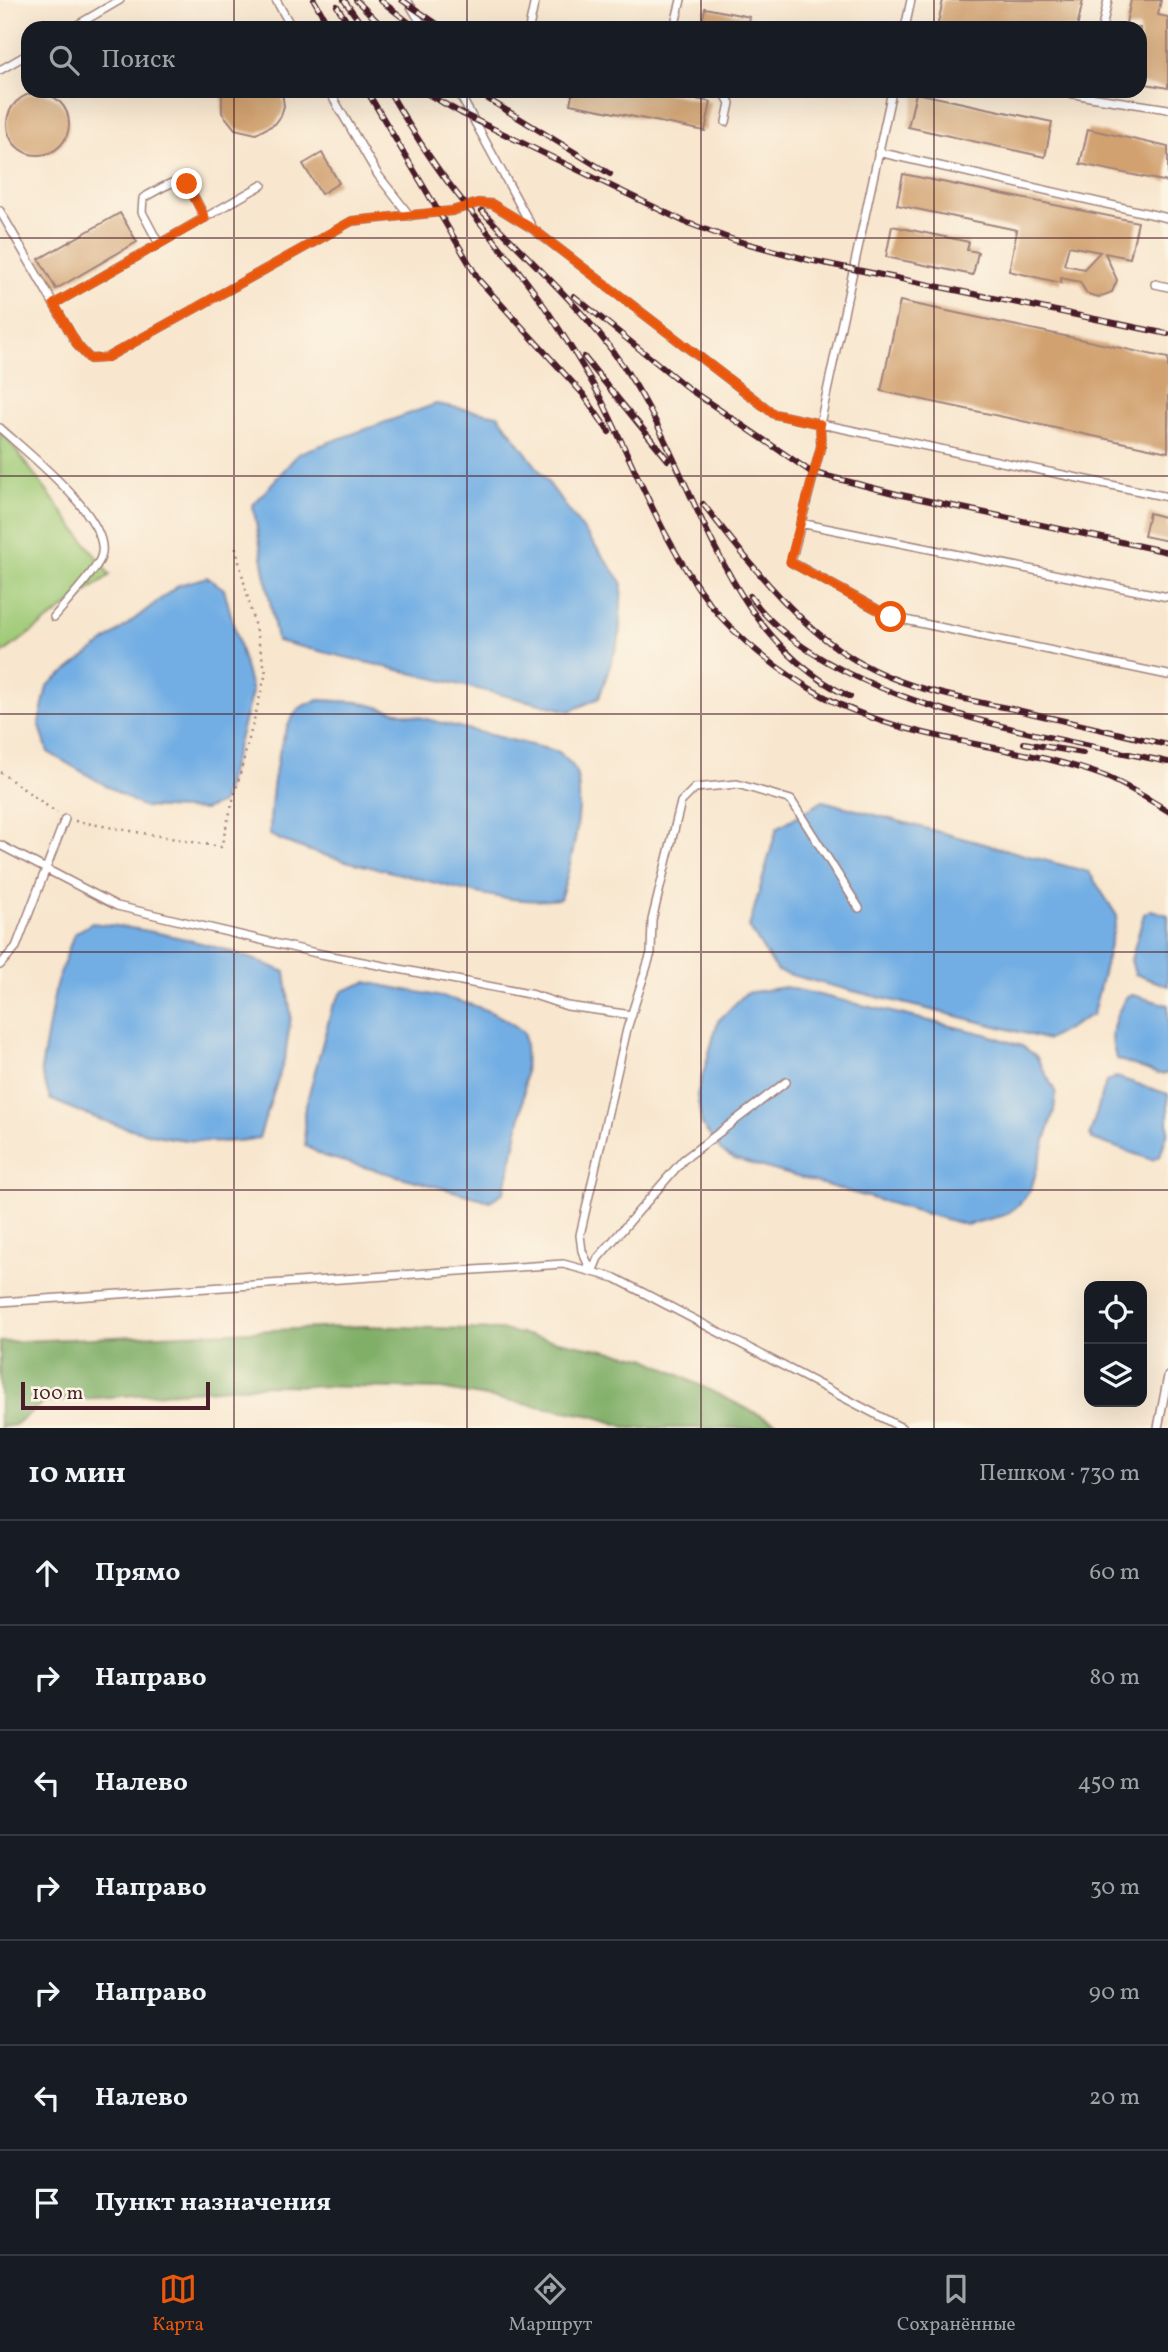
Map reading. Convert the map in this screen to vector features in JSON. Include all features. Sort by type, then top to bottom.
[{"type":"lane","points":[[84,21],[120,0]]},
{"type":"lane","points":[[276,0],[288,21]]},
{"type":"lane","points":[[407,0],[420,21]]},
{"type":"lane","points":[[530,21],[535,0]]},
{"type":"lane","points":[[676,21],[681,0]]},
{"type":"lane","points":[[906,21],[911,0]]},
{"type":"lane","points":[[1104,21],[1108,0]]},
{"type":"lane","points":[[0,70],[21,58]]},
{"type":"lane","points":[[333,98],[378,175],[410,215]]},
{"type":"lane","points":[[462,98],[533,229]]},
{"type":"lane","points":[[726,122],[730,103],[727,98]]},
{"type":"lane","points":[[890,98],[820,424],[821,446],[790,562],[891,617],[1168,675]]},
{"type":"lane","points":[[1111,98],[1168,109]]},
{"type":"lane","points":[[878,152],[1168,218]]},
{"type":"lane","points":[[159,244],[142,212],[143,198],[173,181],[180,180],[187,184],[205,218]]},
{"type":"lane","points":[[54,304],[262,185]]},
{"type":"lane","points":[[0,211],[78,346],[90,359],[106,358],[352,221],[469,208],[478,203],[492,204],[533,229],[774,414],[1168,497]]},
{"type":"lane","points":[[1155,284],[1168,287]]},
{"type":"lane","points":[[0,428],[66,488],[101,534],[101,557],[54,617]]},
{"type":"lane","points":[[800,523],[1168,597]]},
{"type":"lane","points":[[592,1270],[582,1251],[580,1235],[632,1015],[651,953],[652,920],[681,802],[695,788],[737,784],[791,800],[859,908]]},
{"type":"lane","points":[[0,965],[16,947],[65,819]]},
{"type":"lane","points":[[0,845],[117,906],[316,953],[534,995],[567,1006],[632,1015]]},
{"type":"lane","points":[[592,1270],[598,1258],[683,1160],[786,1082]]},
{"type":"lane","points":[[0,1302],[563,1264],[615,1278],[902,1428]]},
{"type":"lane","points":[[1158,1428],[1168,1376]]},
{"type":"path","points":[[0,772],[65,819],[221,847],[266,673],[235,545]]},
{"type":"green space","points":[[0,429],[110,575],[0,655]]},
{"type":"green space","points":[[364,1326],[501,1330],[645,1358],[786,1428],[629,1428],[593,1416],[441,1389],[269,1385],[44,1402],[15,1425],[0,1427],[0,1342]]},
{"type":"water","points":[[436,404],[498,415],[622,582],[619,639],[599,698],[570,711],[277,641],[253,505],[299,453]]},
{"type":"water","points":[[207,577],[224,589],[252,692],[222,803],[204,810],[143,807],[48,752],[39,723],[47,686],[179,585]]},
{"type":"water","points":[[319,700],[358,702],[559,752],[574,768],[579,797],[573,852],[560,899],[520,900],[479,894],[334,858],[270,835],[273,787],[285,734],[299,709]]},
{"type":"water","points":[[823,801],[1089,872],[1117,916],[1093,1014],[1048,1040],[777,971],[749,927],[777,828]]},
{"type":"water","points":[[1151,910],[1168,915],[1168,986],[1135,974],[1131,960],[1144,914]]},
{"type":"water","points":[[92,923],[190,940],[262,962],[285,972],[291,1016],[285,1057],[259,1138],[206,1141],[152,1134],[125,1128],[50,1099],[41,1070],[56,985],[74,934]]},
{"type":"water","points":[[366,982],[470,1004],[508,1021],[524,1033],[524,1094],[518,1133],[504,1192],[490,1201],[323,1156],[305,1145],[304,1112],[332,1008],[343,991]]},
{"type":"water","points":[[785,987],[985,1034],[1022,1046],[1036,1056],[1056,1093],[1054,1110],[1031,1189],[1019,1205],[1005,1215],[966,1225],[734,1159],[721,1151],[702,1125],[697,1095],[718,1021],[746,993]]},
{"type":"water","points":[[1133,995],[1168,1005],[1168,1074],[1158,1074],[1117,1059],[1113,1027],[1127,996]]},
{"type":"water","points":[[1116,1077],[1168,1094],[1168,1131],[1160,1156],[1152,1160],[1092,1139],[1090,1134],[1106,1082]]},
{"type":"building","points":[[943,0],[1083,0],[1078,21],[938,21]]},
{"type":"building","points":[[1131,0],[1161,0],[1158,15],[1168,17],[1168,88],[1147,84],[1147,21],[1126,21]]},
{"type":"building","points":[[705,8],[750,17],[749,21],[702,21]]},
{"type":"building","points":[[21,98],[55,98],[64,107],[68,118],[67,136],[60,146],[50,153],[26,153],[16,146],[9,136],[9,112]]},
{"type":"building","points":[[222,98],[283,98],[281,116],[275,124],[256,134],[235,129],[222,113]]},
{"type":"building","points":[[571,98],[691,98],[711,102],[705,131],[570,104]]},
{"type":"building","points":[[915,98],[939,98],[1052,122],[1045,157],[908,127]]},
{"type":"building","points":[[1088,129],[1168,147],[1168,182],[1080,164]]},
{"type":"building","points":[[322,153],[339,183],[321,194],[303,164]]},
{"type":"building","points":[[903,174],[1138,222],[1130,258],[1105,253],[1117,280],[1112,292],[1099,297],[1087,294],[1080,282],[1061,278],[1061,283],[1009,271],[1017,230],[897,205]],"holes":[[[1069,246],[1100,252],[1084,269],[1064,265]]]},
{"type":"building","points":[[120,213],[137,242],[56,289],[39,259]]},
{"type":"building","points":[[892,226],[969,242],[967,250],[978,252],[973,275],[886,257]]},
{"type":"building","points":[[900,301],[1168,358],[1168,452],[881,391]]},
{"type":"building","points":[[1149,513],[1168,518],[1168,541],[1144,536]]},
{"type":"railway","points":[[314,0],[326,21]]},
{"type":"railway","points":[[344,0],[359,21]]},
{"type":"railway","points":[[356,0],[377,21]]},
{"type":"railway","points":[[380,0],[407,21]]},
{"type":"railway","points":[[402,0],[433,21]]},
{"type":"railway","points":[[337,6],[347,21]]},
{"type":"railway","points":[[371,98],[479,280],[583,394],[609,432]]},
{"type":"railway","points":[[393,98],[439,170],[544,305],[602,400],[679,559],[710,604],[748,643],[777,667],[808,687],[856,712],[891,724],[1034,756],[1104,776],[1168,811]]},
{"type":"railway","points":[[434,98],[685,222],[734,240],[809,260],[1168,334]]},
{"type":"railway","points":[[486,98],[610,174]]},
{"type":"railway","points":[[482,211],[564,294],[603,338],[620,362],[659,428],[721,560],[745,601],[774,638],[808,671],[850,697]]},
{"type":"railway","points":[[574,296],[689,389],[811,472],[897,494],[1168,552]]},
{"type":"railway","points":[[584,357],[668,460]]},
{"type":"railway","points":[[703,504],[782,599],[818,633],[857,661],[923,689],[1168,745]]},
{"type":"railway","points":[[750,596],[785,633],[830,663],[883,689],[1002,726],[1168,762]]},
{"type":"railway","points":[[1024,743],[1083,753]]},
{"type":"route","points":[[187,184],[205,218],[54,304],[78,346],[90,359],[106,358],[352,221],[379,216],[452,211],[469,208],[478,203],[492,204],[533,229],[774,414],[820,424],[821,446],[811,472],[790,562],[891,617]]}]
